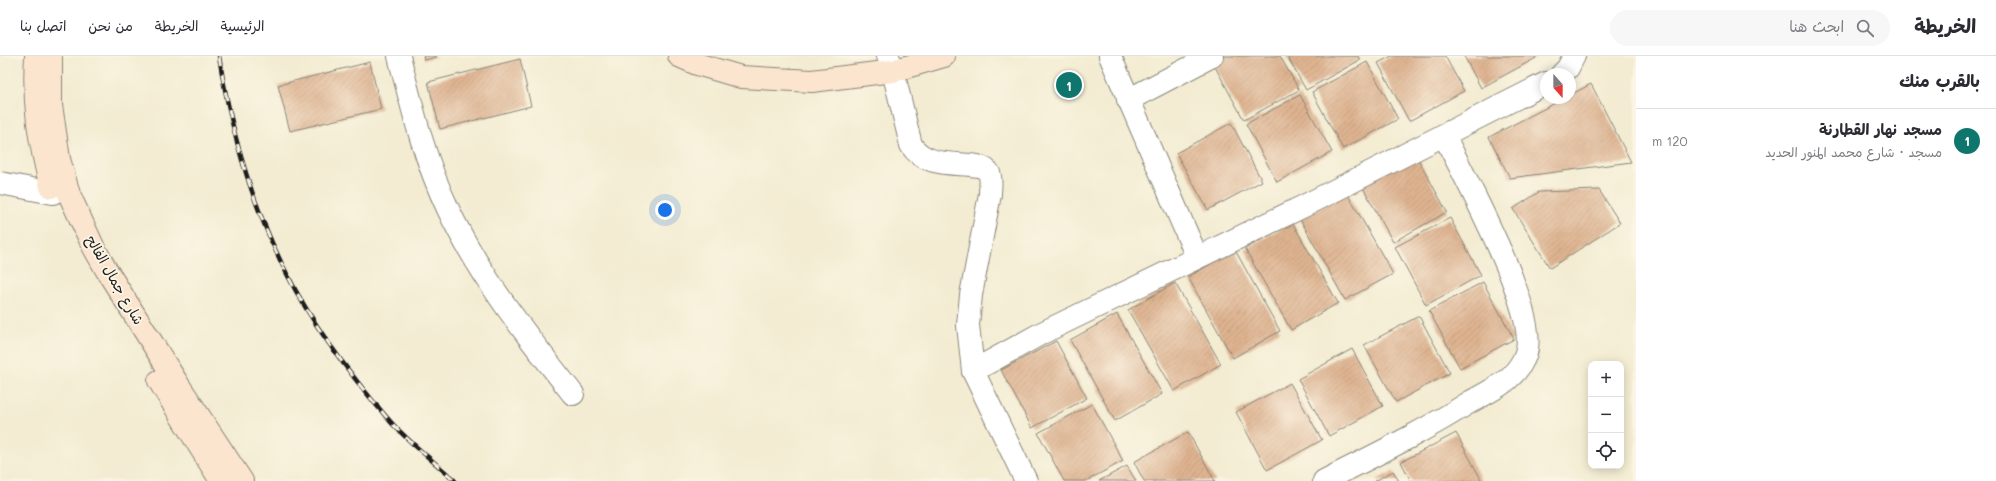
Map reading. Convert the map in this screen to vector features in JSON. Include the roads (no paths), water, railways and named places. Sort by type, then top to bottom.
[{"type":"street","name":"شارع جمال الفالح","points":[[36,56],[34,91],[41,149],[53,193],[96,282],[221,481]]},
{"type":"street","name":"شارع جمال الفالح","points":[[51,56],[51,105],[59,159],[69,194],[93,246],[107,271],[176,381],[242,481]]},
{"type":"street","points":[[399,56],[423,142],[437,184],[448,210],[480,267],[520,328],[573,394]]},
{"type":"street","points":[[680,56],[697,64],[741,77],[812,81],[890,63],[944,56]]},
{"type":"street","points":[[1110,56],[1197,257]]},
{"type":"street","points":[[1128,100],[1212,56]]},
{"type":"street","points":[[1568,68],[1574,56]]},
{"type":"street","points":[[890,63],[911,145],[915,152],[932,162],[981,166],[988,172],[990,178],[990,194],[971,294],[968,325],[973,371],[1026,481]]},
{"type":"street","points":[[973,371],[1042,333],[1306,205],[1540,86]]},
{"type":"street","points":[[1324,481],[1441,421],[1509,379],[1521,363],[1526,353],[1528,344],[1515,284],[1444,135]]},
{"type":"street","points":[[0,183],[53,193]]},
{"type":"railway","points":[[219,56],[230,113],[244,168],[263,222],[297,293],[347,368],[389,420],[404,436],[455,481]]},
{"type":"place","name":"مسجد نهار القطارنة","points":[[1069,85]]}]
